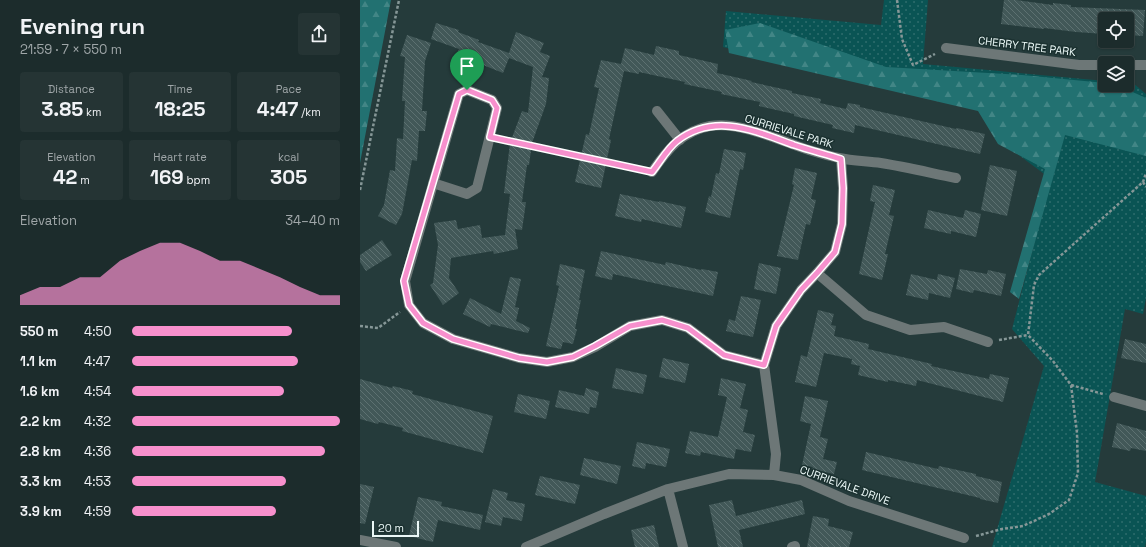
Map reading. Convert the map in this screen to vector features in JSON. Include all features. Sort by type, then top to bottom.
[{"type":"street","name":"CHERRY TREE PARK","points":[[946,48],[1079,65],[1098,65]]},
{"type":"street","points":[[1134,65],[1146,65]]},
{"type":"street","points":[[433,183],[467,194],[477,188],[497,108],[492,100],[467,90],[459,94],[404,281],[409,305],[423,323],[453,339],[519,358],[547,362],[573,357],[630,326],[662,320],[688,328],[724,355],[764,365]]},
{"type":"street","points":[[657,111],[680,140]]},
{"type":"street","name":"CURRIEVALE PARK","points":[[652,172],[676,142],[690,133],[710,126],[730,126],[763,134],[841,159],[880,163],[956,178]]},
{"type":"street","name":"CURRIEVALE PARK","points":[[774,475],[776,454],[764,365],[776,326],[801,290],[835,252],[842,224],[843,188],[841,159]]},
{"type":"street","points":[[817,273],[866,314],[910,330],[944,327],[988,342]]},
{"type":"street","points":[[1114,397],[1146,406]]},
{"type":"street","name":"CURRIEVALE DRIVE","points":[[526,547],[668,489],[729,474],[774,475],[801,480],[849,501],[964,538]]},
{"type":"street","points":[[668,489],[682,547]]},
{"type":"street","points":[[360,540],[396,547]]},
{"type":"path","points":[[360,190],[399,0]]},
{"type":"path","points":[[897,0],[902,39],[913,65],[946,48]]},
{"type":"path","points":[[490,137],[652,172]]},
{"type":"path","points":[[964,538],[1002,529],[1023,526],[1049,514],[1069,500],[1078,473],[1077,433],[1071,385],[1053,362],[1028,335],[1034,286],[1039,275],[1143,182],[1146,173]]},
{"type":"path","points":[[1143,182],[1146,187]]},
{"type":"path","points":[[360,326],[378,328],[409,305]]},
{"type":"path","points":[[988,342],[1028,335]]},
{"type":"path","points":[[1071,385],[1114,397]]},
{"type":"shaded area","points":[[884,0],[928,0],[923,64],[1098,80],[1098,92],[1134,92],[1134,84],[1146,94],[1146,298],[1143,314],[1125,309],[1095,482],[1146,496],[1145,547],[992,547],[1044,366],[1012,329],[1051,179],[1001,142],[982,111],[723,47],[726,11],[881,25]]},
{"type":"green space","points":[[360,0],[391,0],[360,163]]},
{"type":"green space","points":[[760,23],[886,67],[1022,75],[1098,82],[1098,92],[1133,92],[1146,98],[1146,156],[1065,135],[1019,299],[1010,292],[1045,169],[998,144],[978,111],[729,53],[725,30]]},
{"type":"building","points":[[1004,0],[1016,0],[1053,5],[1053,3],[1071,5],[1071,7],[1145,10],[1143,36],[1134,35],[1134,12],[1098,12],[1098,34],[1001,24]]},
{"type":"building","points":[[436,23],[459,30],[458,32],[479,40],[478,42],[509,53],[516,32],[544,43],[540,52],[550,56],[542,77],[549,78],[546,104],[532,143],[529,165],[527,165],[522,202],[526,202],[522,230],[515,229],[518,249],[494,254],[493,251],[451,258],[449,278],[459,293],[443,305],[430,285],[433,283],[438,245],[434,223],[456,220],[458,229],[480,225],[482,238],[505,235],[510,194],[504,193],[510,143],[522,111],[528,113],[533,67],[509,58],[503,73],[483,65],[483,63],[457,54],[459,49],[431,39]]},
{"type":"building","points":[[407,35],[431,43],[425,61],[422,111],[427,111],[425,131],[419,131],[417,161],[412,160],[402,214],[396,225],[378,216],[384,205],[390,170],[395,171],[397,138],[403,139],[405,101],[402,101],[405,57],[400,56]]},
{"type":"building","points":[[656,46],[679,51],[679,55],[718,64],[717,73],[792,91],[792,93],[821,99],[820,103],[846,109],[848,103],[860,105],[860,107],[956,129],[985,134],[980,154],[855,125],[854,133],[832,128],[833,125],[759,106],[760,102],[721,94],[722,92],[684,84],[685,82],[639,72],[639,74],[624,71],[609,139],[611,140],[601,188],[575,182],[586,134],[589,135],[599,88],[594,87],[601,60],[621,64],[625,48],[654,55]]},
{"type":"building","points":[[724,149],[746,153],[743,170],[740,169],[730,218],[705,212],[709,196],[711,197],[716,173],[719,174]]},
{"type":"building","points":[[990,165],[1017,171],[1007,216],[981,210]]},
{"type":"building","points":[[795,168],[817,173],[811,199],[816,200],[810,225],[806,224],[798,260],[777,256],[794,185],[792,184]]},
{"type":"building","points":[[873,185],[895,190],[889,215],[894,216],[885,254],[888,254],[882,280],[859,274],[875,202],[870,201]]},
{"type":"building","points":[[620,194],[686,207],[681,228],[642,219],[641,222],[615,216]]},
{"type":"building","points":[[928,210],[963,218],[965,210],[981,214],[976,237],[951,231],[951,234],[924,228]]},
{"type":"building","points":[[382,240],[392,255],[366,271],[360,262],[360,255]]},
{"type":"building","points":[[601,251],[665,265],[666,262],[701,270],[718,272],[713,296],[613,274],[612,280],[595,276]]},
{"type":"building","points":[[759,263],[781,268],[776,294],[754,289]]},
{"type":"building","points":[[560,264],[585,270],[575,329],[577,329],[573,344],[563,342],[561,349],[546,346],[559,286],[556,285]]},
{"type":"building","points":[[960,269],[987,274],[988,270],[1006,274],[1001,296],[974,290],[973,293],[956,289]]},
{"type":"building","points":[[911,274],[937,280],[938,274],[955,278],[950,298],[929,293],[928,300],[906,295]]},
{"type":"building","points":[[510,277],[521,279],[515,307],[519,308],[516,321],[530,328],[528,333],[491,324],[490,327],[463,314],[470,298],[501,314]]},
{"type":"building","points":[[741,296],[761,300],[753,337],[726,331],[729,319],[735,321]]},
{"type":"building","points":[[818,310],[834,314],[831,325],[836,326],[834,336],[869,344],[868,349],[932,364],[931,366],[989,379],[990,374],[1009,378],[1003,402],[917,380],[916,386],[888,380],[888,382],[858,375],[860,366],[851,364],[852,359],[824,353],[816,387],[795,382],[801,355],[807,357]]},
{"type":"building","points":[[1125,339],[1146,344],[1146,363],[1121,358]]},
{"type":"building","points":[[663,358],[689,364],[685,383],[659,377]]},
{"type":"building","points":[[616,368],[647,375],[643,394],[612,388]]},
{"type":"building","points":[[721,378],[746,384],[740,408],[748,410],[743,432],[755,435],[751,452],[736,449],[734,459],[701,452],[700,456],[685,453],[690,431],[718,437],[727,397],[718,395]]},
{"type":"building","points":[[360,379],[392,388],[393,386],[413,391],[412,394],[493,416],[483,453],[402,431],[403,428],[379,422],[378,424],[360,419]]},
{"type":"building","points":[[586,388],[599,392],[596,408],[590,407],[589,414],[555,407],[559,390],[584,396]]},
{"type":"building","points":[[518,394],[550,401],[546,419],[514,412]]},
{"type":"building","points":[[805,396],[828,401],[820,437],[828,439],[823,459],[837,462],[834,474],[802,465],[811,424],[800,421]]},
{"type":"building","points":[[1117,423],[1146,431],[1146,451],[1131,448],[1130,451],[1112,447]]},
{"type":"building","points":[[637,442],[670,449],[666,467],[646,463],[645,469],[632,466]]},
{"type":"building","points":[[866,452],[938,469],[939,466],[976,474],[976,476],[1002,482],[998,503],[862,470]]},
{"type":"building","points":[[584,458],[621,466],[617,484],[580,475]]},
{"type":"building","points":[[540,476],[580,485],[575,504],[535,495]]},
{"type":"building","points":[[360,484],[374,487],[365,524],[360,523]]},
{"type":"building","points":[[493,489],[508,493],[506,500],[525,504],[522,521],[503,517],[501,526],[485,522]]},
{"type":"building","points":[[418,497],[442,502],[441,506],[483,515],[480,530],[438,520],[433,542],[409,536]]},
{"type":"building","points":[[732,500],[736,516],[802,500],[805,514],[739,530],[743,547],[718,547],[709,505]]},
{"type":"building","points":[[813,516],[829,519],[828,526],[853,532],[849,547],[807,547]]},
{"type":"building","points":[[654,525],[659,547],[635,547],[631,530]]},
{"type":"route","points":[[467,90],[492,100],[497,108],[490,137],[652,172],[676,142],[690,133],[710,126],[730,126],[745,129],[841,159],[843,188],[842,224],[835,252],[801,290],[776,326],[764,365],[724,355],[688,328],[662,320],[630,326],[573,357],[547,362],[519,358],[453,339],[423,323],[409,305],[404,281],[459,94],[467,90]]}]
